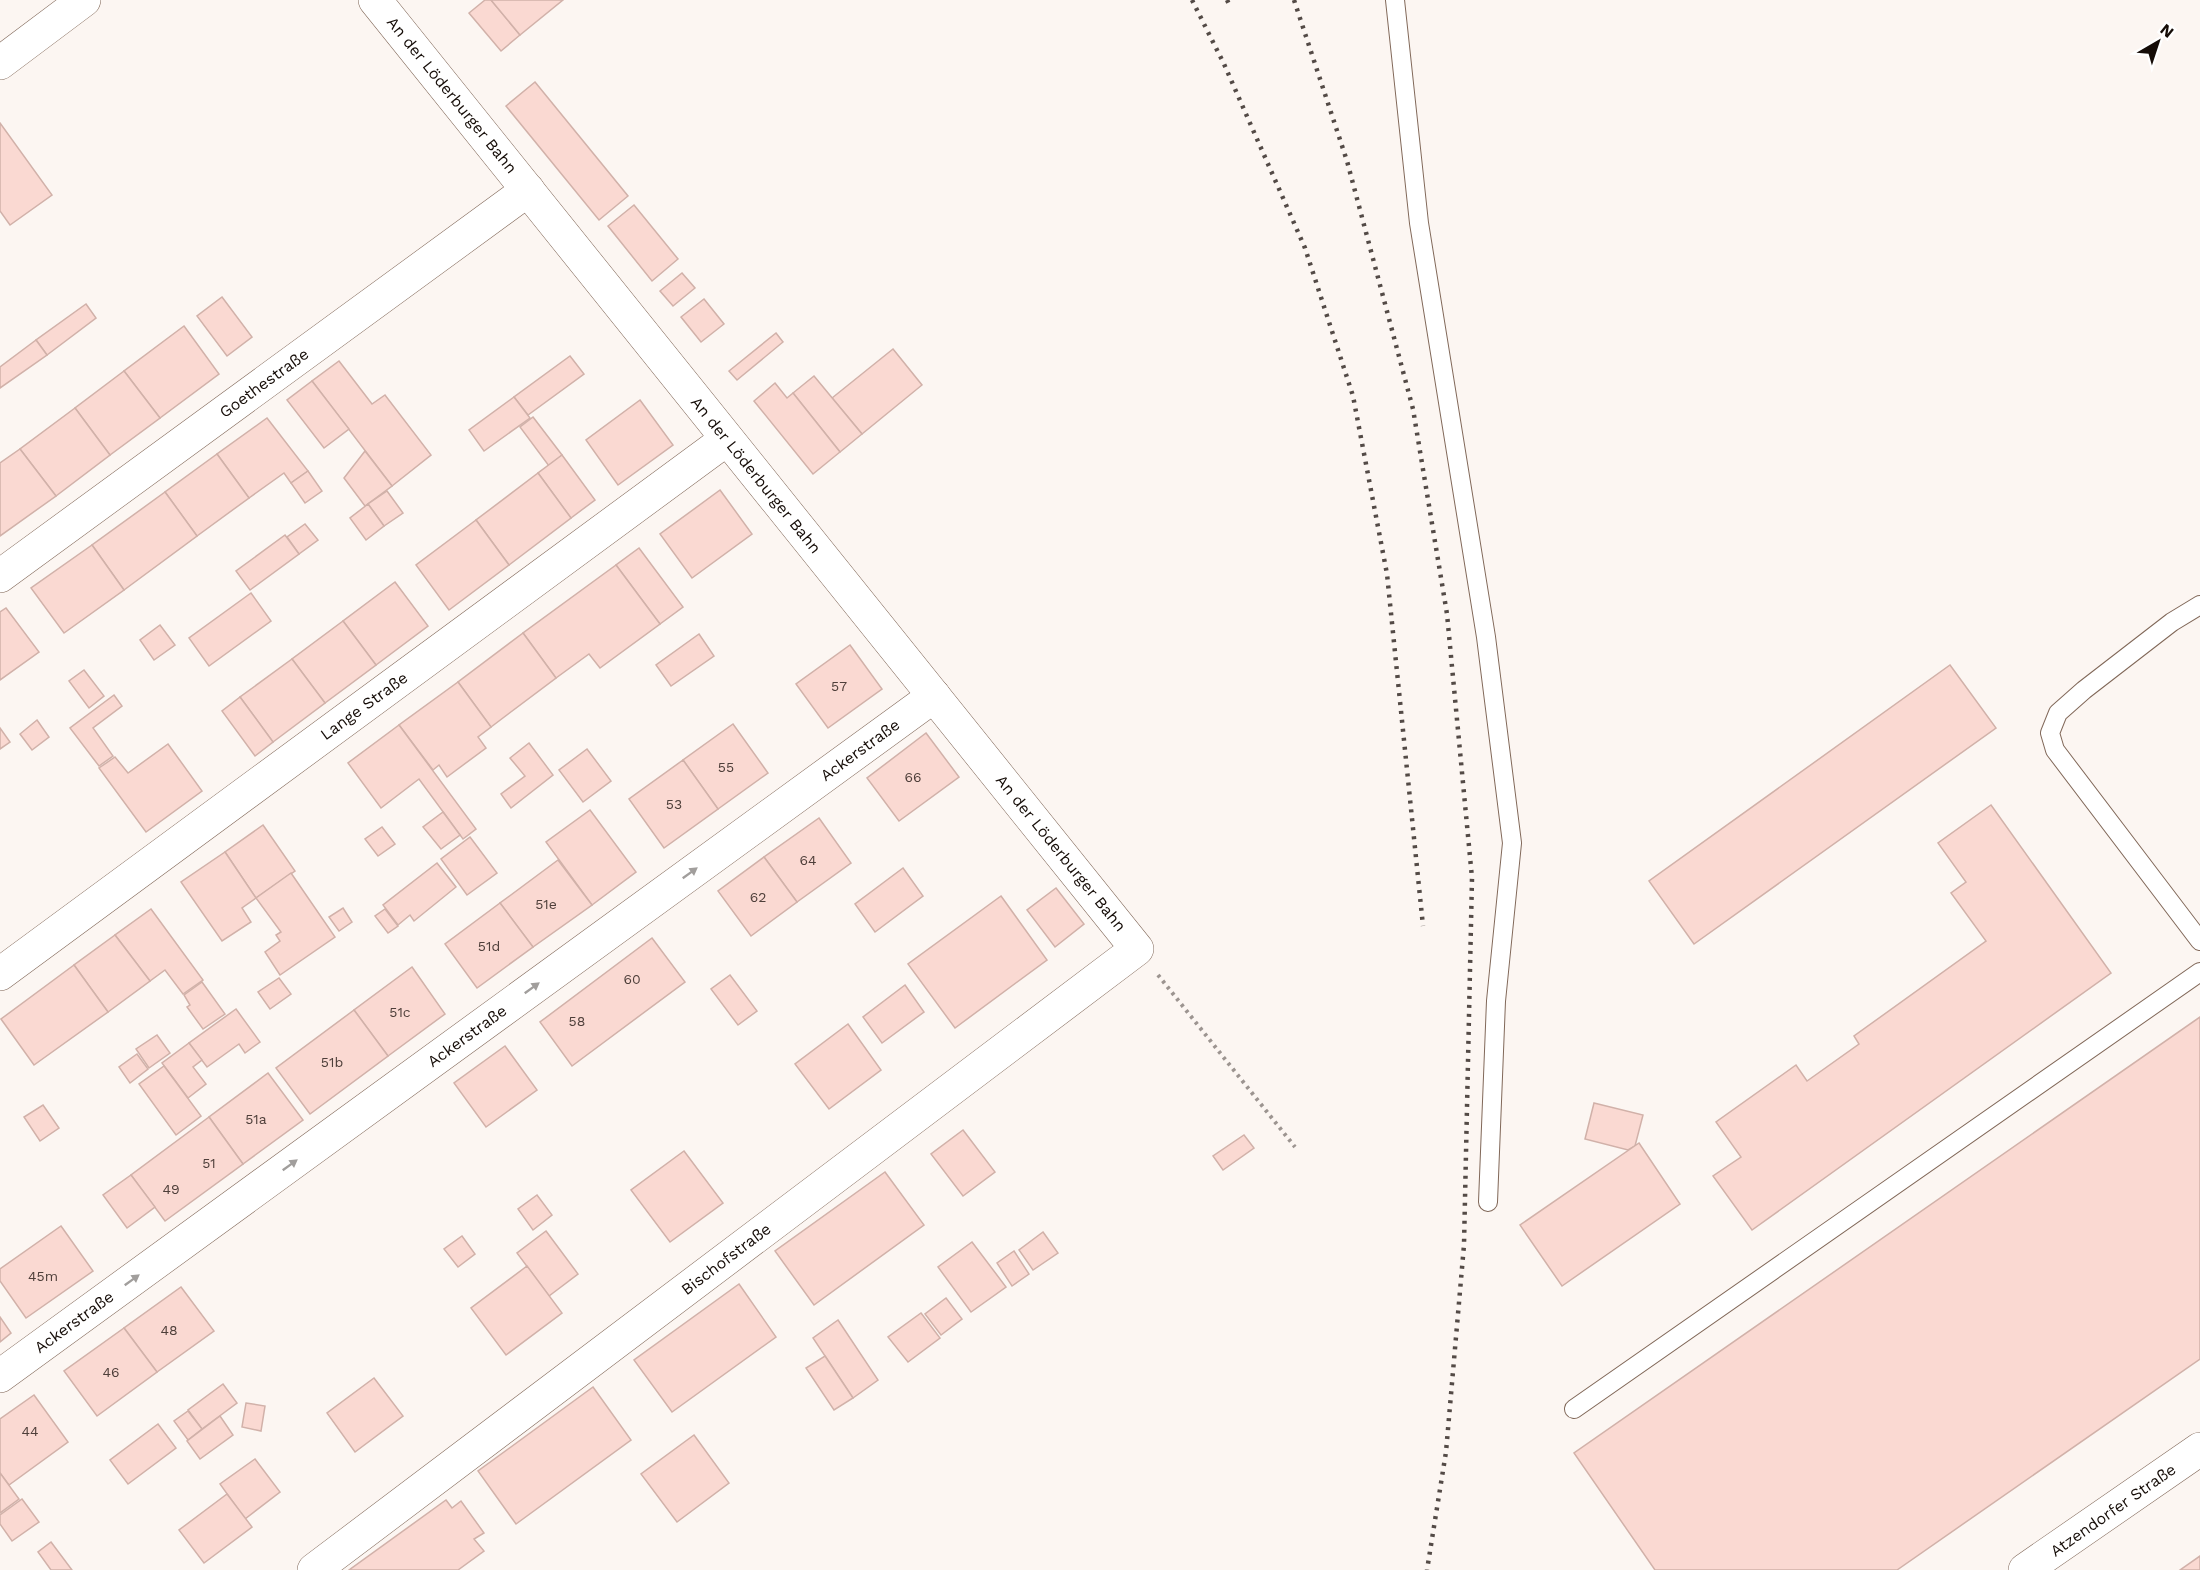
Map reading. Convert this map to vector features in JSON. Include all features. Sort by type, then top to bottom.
[{"type":"street","points":[[0,63],[84,0]]},
{"type":"street","name":"An der Löderburger Bahn","points":[[375,0],[1137,949]]},
{"type":"street","name":"Goethestraße","points":[[0,576],[528,190]]},
{"type":"street","name":"Lange Straße","points":[[0,974],[727,439]]},
{"type":"street","name":"Ackerstraße","points":[[0,1376],[934,696]]},
{"type":"street","name":"Bischofstraße","points":[[314,1570],[1137,949]]},
{"type":"street","name":"Atzendorfer Straße","points":[[2025,1570],[2200,1449]]},
{"type":"lane","points":[[1395,0],[1419,223],[1486,637],[1512,843],[1496,1001],[1488,1202]]},
{"type":"lane","points":[[2200,605],[2172,622],[2084,690],[2058,713],[2050,733],[2055,750],[2200,941]]},
{"type":"lane","points":[[1574,1409],[2200,972]]},
{"type":"path","points":[[1137,949],[1295,1147]]},
{"type":"building","points":[[485,0],[491,0],[520,35],[501,51],[469,13]]},
{"type":"building","points":[[491,0],[563,0],[520,35]]},
{"type":"building","points":[[535,82],[628,196],[599,220],[506,106]]},
{"type":"building","points":[[0,123],[52,195],[10,225],[0,211]]},
{"type":"building","points":[[634,205],[678,259],[652,281],[608,226]]},
{"type":"building","points":[[682,273],[695,288],[673,306],[660,291]]},
{"type":"building","points":[[222,297],[252,337],[227,356],[197,316]]},
{"type":"building","points":[[704,299],[724,324],[701,342],[681,317]]},
{"type":"building","points":[[86,304],[96,318],[47,355],[36,340]]},
{"type":"building","points":[[184,326],[219,374],[160,418],[124,371]]},
{"type":"building","points":[[776,333],[783,342],[737,380],[729,371]]},
{"type":"building","points":[[36,340],[47,355],[0,388],[0,367]]},
{"type":"building","points":[[893,349],[922,385],[862,434],[832,398]]},
{"type":"building","points":[[570,356],[584,374],[528,415],[514,397]]},
{"type":"building","points":[[339,361],[372,404],[385,395],[431,455],[392,486],[312,381]]},
{"type":"building","points":[[124,371],[160,418],[110,455],[75,408]]},
{"type":"building","points":[[814,376],[862,434],[840,452],[793,393]]},
{"type":"building","points":[[312,381],[349,429],[324,448],[287,400]]},
{"type":"building","points":[[775,383],[787,398],[793,393],[840,452],[813,474],[754,401]]},
{"type":"building","points":[[514,397],[530,418],[484,451],[469,430]]},
{"type":"building","points":[[640,400],[673,445],[618,485],[586,440]]},
{"type":"building","points":[[75,408],[110,455],[56,496],[20,449]]},
{"type":"building","points":[[533,417],[562,455],[549,466],[520,427]]},
{"type":"building","points":[[267,418],[308,471],[291,483],[284,473],[249,498],[217,454]]},
{"type":"building","points":[[20,449],[56,496],[0,536],[0,463]]},
{"type":"building","points":[[365,451],[392,486],[365,506],[344,478]]},
{"type":"building","points":[[217,454],[249,498],[197,536],[165,492]]},
{"type":"building","points":[[562,455],[595,500],[571,518],[538,473]]},
{"type":"building","points":[[308,471],[322,491],[305,503],[291,483]]},
{"type":"building","points":[[538,473],[571,518],[509,565],[476,520]]},
{"type":"building","points":[[720,490],[752,534],[692,578],[660,534]]},
{"type":"building","points":[[387,491],[403,513],[384,526],[368,504]]},
{"type":"building","points":[[165,492],[197,536],[124,590],[92,545]]},
{"type":"building","points":[[368,504],[384,526],[366,540],[350,518]]},
{"type":"building","points":[[476,520],[509,565],[449,610],[416,565]]},
{"type":"building","points":[[305,524],[318,540],[299,554],[287,537]]},
{"type":"building","points":[[285,535],[299,554],[250,590],[236,571]]},
{"type":"building","points":[[92,545],[124,590],[64,633],[31,588]]},
{"type":"building","points":[[639,548],[683,607],[660,624],[616,565]]},
{"type":"building","points":[[616,565],[660,624],[600,668],[589,654],[556,678],[523,633]]},
{"type":"building","points":[[395,582],[428,626],[376,665],[343,621]]},
{"type":"building","points":[[251,593],[271,621],[209,666],[189,638]]},
{"type":"building","points":[[6,608],[39,652],[0,680],[0,612]]},
{"type":"building","points":[[343,621],[376,665],[325,703],[292,659]]},
{"type":"building","points":[[160,625],[175,645],[154,660],[140,640]]},
{"type":"building","points":[[523,633],[556,678],[491,727],[458,682]]},
{"type":"building","points":[[699,634],[714,656],[671,686],[656,665]]},
{"type":"building","points":[[850,645],[882,689],[828,728],[796,684]]},
{"type":"building","points":[[292,659],[325,703],[273,742],[240,697]]},
{"type":"building","points":[[1950,665],[1996,728],[1694,944],[1649,881]]},
{"type":"building","points":[[84,670],[104,696],[89,708],[69,681]]},
{"type":"building","points":[[458,682],[491,727],[478,737],[486,748],[447,777],[439,765],[433,770],[399,725]]},
{"type":"building","points":[[114,695],[122,706],[93,728],[113,756],[99,766],[70,728]]},
{"type":"building","points":[[240,697],[273,742],[255,756],[222,711]]},
{"type":"building","points":[[37,720],[49,737],[32,750],[20,734]]},
{"type":"building","points":[[733,724],[768,773],[718,809],[683,760]]},
{"type":"building","points":[[399,725],[476,829],[463,839],[419,779],[381,808],[348,763]]},
{"type":"building","points":[[0,728],[10,742],[0,749]]},
{"type":"building","points":[[926,733],[959,777],[899,821],[867,778]]},
{"type":"building","points":[[529,743],[553,775],[511,808],[501,794],[525,776],[510,758]]},
{"type":"building","points":[[168,744],[202,791],[146,832],[99,768],[115,757],[128,773]]},
{"type":"building","points":[[587,749],[611,781],[583,802],[559,770]]},
{"type":"building","points":[[683,760],[718,809],[664,848],[629,799]]},
{"type":"building","points":[[1991,805],[2111,973],[1752,1230],[1713,1176],[1741,1157],[1716,1122],[1796,1065],[1807,1081],[1859,1044],[1854,1036],[1986,941],[1951,893],[1966,882],[1938,843]]},
{"type":"building","points":[[590,810],[636,872],[592,905],[546,842]]},
{"type":"building","points":[[443,812],[460,835],[441,849],[423,827]]},
{"type":"building","points":[[819,818],[851,863],[797,902],[764,857]]},
{"type":"building","points":[[263,825],[295,871],[256,898],[225,852]]},
{"type":"building","points":[[382,827],[395,844],[378,856],[365,839]]},
{"type":"building","points":[[470,837],[497,873],[467,895],[441,859]]},
{"type":"building","points":[[225,852],[256,898],[242,908],[251,922],[222,941],[181,882]]},
{"type":"building","points":[[764,857],[797,902],[751,936],[718,891]]},
{"type":"building","points":[[558,860],[592,905],[533,947],[500,903]]},
{"type":"building","points":[[437,863],[456,887],[414,921],[410,915],[398,925],[383,905]]},
{"type":"building","points":[[903,868],[923,896],[875,932],[855,904]]},
{"type":"building","points":[[291,873],[335,937],[280,975],[265,952],[280,941],[276,935],[281,932],[256,898]]},
{"type":"building","points":[[1056,888],[1084,924],[1055,947],[1027,910]]},
{"type":"building","points":[[1001,896],[1047,960],[955,1028],[908,964]]},
{"type":"building","points":[[500,903],[533,947],[477,988],[445,944]]},
{"type":"building","points":[[343,908],[352,922],[339,931],[329,917]]},
{"type":"building","points":[[151,909],[203,980],[183,994],[165,970],[150,981],[115,935]]},
{"type":"building","points":[[385,909],[398,926],[388,933],[375,916]]},
{"type":"building","points":[[115,935],[150,981],[108,1012],[74,965]]},
{"type":"building","points":[[652,938],[685,982],[572,1066],[540,1022]]},
{"type":"building","points":[[74,965],[108,1012],[34,1065],[1,1019]]},
{"type":"building","points":[[412,967],[445,1014],[388,1056],[354,1010]]},
{"type":"building","points":[[730,975],[757,1011],[738,1025],[711,989]]},
{"type":"building","points":[[279,978],[291,994],[270,1009],[258,992]]},
{"type":"building","points":[[202,982],[225,1014],[203,1029],[187,1007],[190,1005],[184,995]]},
{"type":"building","points":[[905,985],[924,1012],[882,1043],[863,1017]]},
{"type":"building","points":[[236,1009],[260,1042],[245,1053],[239,1044],[207,1067],[189,1043]]},
{"type":"building","points":[[354,1010],[388,1056],[310,1114],[276,1068]]},
{"type":"building","points":[[2200,1017],[2200,1359],[1897,1570],[1655,1570],[1574,1453]]},
{"type":"building","points":[[848,1024],[881,1070],[829,1109],[795,1064]]},
{"type":"building","points":[[157,1035],[170,1053],[149,1068],[136,1049]]},
{"type":"building","points":[[189,1043],[202,1060],[193,1067],[206,1084],[188,1098],[162,1063]]},
{"type":"building","points":[[505,1046],[537,1090],[486,1127],[454,1083]]},
{"type":"building","points":[[137,1054],[148,1069],[130,1083],[119,1067]]},
{"type":"building","points":[[164,1066],[201,1116],[176,1135],[139,1084]]},
{"type":"building","points":[[268,1073],[303,1120],[243,1164],[209,1117]]},
{"type":"building","points":[[1594,1103],[1643,1115],[1635,1146],[1628,1150],[1585,1139]]},
{"type":"building","points":[[43,1105],[59,1128],[40,1141],[24,1117]]},
{"type":"building","points":[[209,1117],[243,1164],[165,1221],[131,1175]]},
{"type":"building","points":[[963,1130],[995,1172],[963,1196],[931,1154]]},
{"type":"building","points":[[1244,1135],[1254,1148],[1223,1170],[1213,1156]]},
{"type":"building","points":[[1639,1143],[1680,1204],[1562,1286],[1520,1225]]},
{"type":"building","points":[[684,1151],[723,1203],[670,1242],[631,1190]]},
{"type":"building","points":[[885,1172],[924,1225],[814,1305],[775,1251]]},
{"type":"building","points":[[131,1175],[155,1207],[127,1228],[103,1195]]},
{"type":"building","points":[[537,1195],[552,1215],[533,1230],[518,1209]]},
{"type":"building","points":[[61,1226],[93,1271],[26,1318],[0,1281],[0,1269]]},
{"type":"building","points":[[546,1231],[578,1274],[549,1296],[517,1253]]},
{"type":"building","points":[[1043,1232],[1058,1253],[1033,1270],[1019,1250]]},
{"type":"building","points":[[462,1236],[475,1254],[458,1267],[444,1249]]},
{"type":"building","points":[[972,1242],[1006,1287],[971,1312],[938,1267]]},
{"type":"building","points":[[1014,1251],[1029,1274],[1012,1286],[997,1263]]},
{"type":"building","points":[[527,1266],[562,1313],[506,1355],[471,1308]]},
{"type":"building","points":[[739,1284],[776,1337],[672,1412],[634,1360]]},
{"type":"building","points":[[181,1287],[214,1331],[157,1372],[124,1328]]},
{"type":"building","points":[[946,1298],[962,1319],[941,1335],[925,1314]]},
{"type":"building","points":[[921,1313],[940,1338],[908,1362],[888,1337]]},
{"type":"building","points":[[0,1317],[11,1333],[0,1342]]},
{"type":"building","points":[[838,1320],[878,1380],[853,1398],[813,1338]]},
{"type":"building","points":[[124,1328],[157,1372],[97,1416],[64,1371]]},
{"type":"building","points":[[825,1356],[853,1398],[834,1410],[806,1368]]},
{"type":"building","points":[[374,1378],[403,1416],[355,1452],[327,1413]]},
{"type":"building","points":[[223,1384],[237,1403],[202,1429],[188,1410]]},
{"type":"building","points":[[593,1387],[631,1440],[516,1524],[478,1471]]},
{"type":"building","points":[[34,1395],[68,1442],[9,1485],[0,1473],[0,1419]]},
{"type":"building","points":[[246,1403],[265,1406],[261,1431],[242,1427]]},
{"type":"building","points":[[188,1411],[202,1429],[188,1440],[174,1421]]},
{"type":"building","points":[[220,1416],[233,1435],[200,1459],[187,1441]]},
{"type":"building","points":[[158,1424],[176,1448],[128,1484],[110,1460]]},
{"type":"building","points":[[694,1435],[729,1483],[677,1522],[641,1474]]},
{"type":"building","points":[[255,1459],[280,1492],[245,1519],[220,1484]]},
{"type":"building","points":[[0,1473],[19,1499],[0,1513]]},
{"type":"building","points":[[227,1494],[252,1527],[204,1563],[179,1530]]},
{"type":"building","points":[[22,1499],[39,1522],[12,1541],[0,1524],[0,1515]]},
{"type":"building","points":[[446,1500],[452,1508],[461,1501],[484,1533],[474,1539],[484,1551],[458,1570],[349,1570]]},
{"type":"building","points":[[51,1542],[72,1570],[51,1570],[38,1552]]},
{"type":"building","points":[[2200,1556],[2200,1570],[2180,1570]]},
{"type":"railway","points":[[1192,0],[1224,64],[1305,248],[1353,396],[1387,574],[1423,926]]},
{"type":"railway","points":[[1227,0],[1231,8]]},
{"type":"railway","points":[[1294,0],[1347,161],[1413,409],[1447,614],[1472,878],[1464,1245],[1446,1452],[1427,1570]]}]
